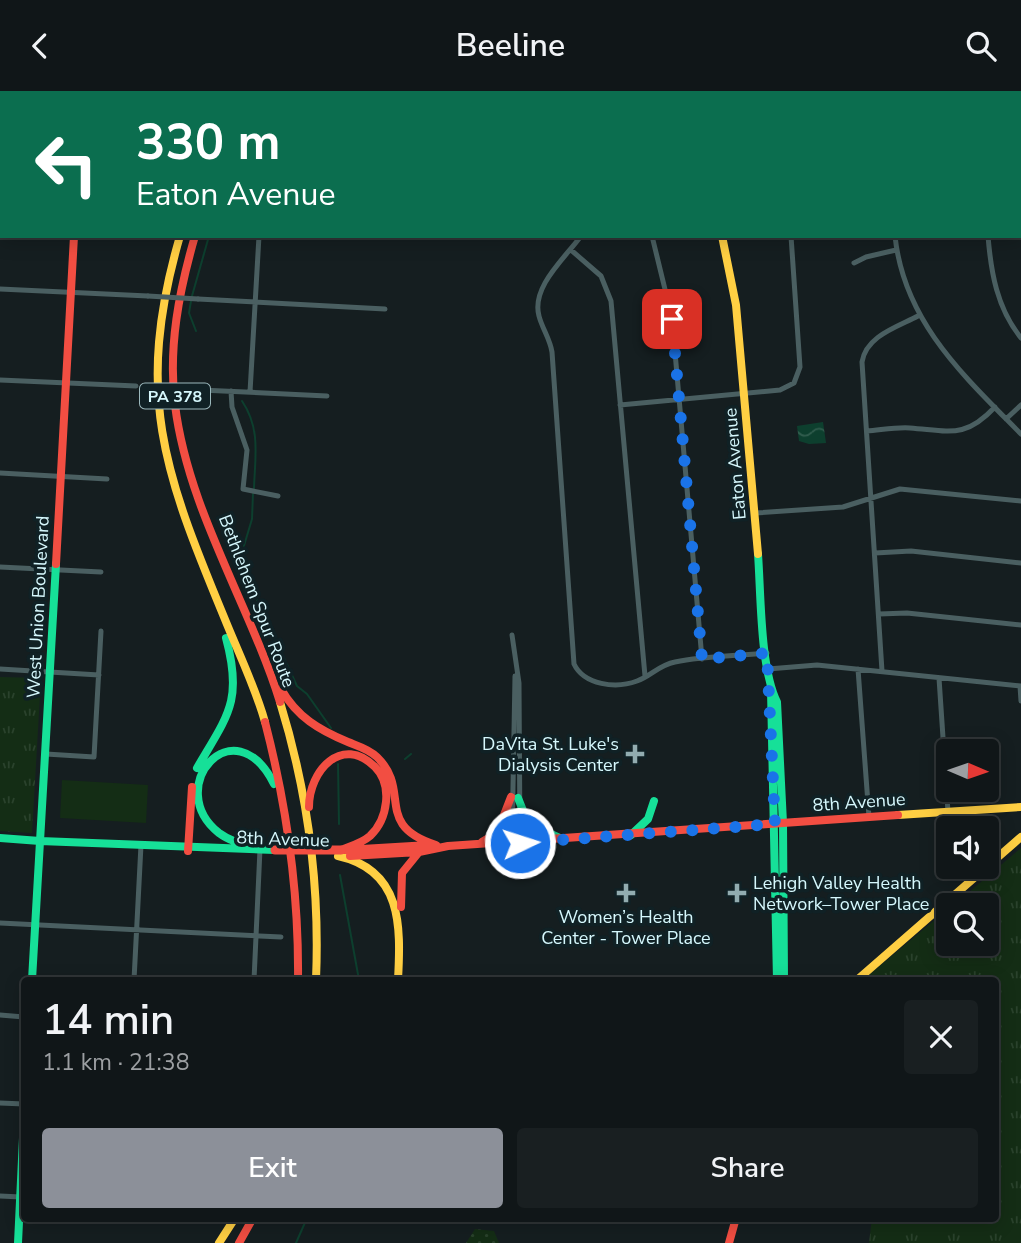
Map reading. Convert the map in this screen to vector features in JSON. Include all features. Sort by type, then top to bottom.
[{"type":"main road","name":"West Union Boulevard","points":[[32,977],[74,238]]},
{"type":"main road","name":"Bethlehem Spur Route","points":[[179,238],[169,269],[158,332],[160,431],[173,483],[264,717],[288,821],[300,939],[298,977]]},
{"type":"main road","name":"Bethlehem Spur Route","points":[[194,238],[184,271],[174,324],[173,372],[178,429],[196,487],[262,649],[293,747],[315,869],[318,947],[316,977]]},
{"type":"main road","name":"Eaton Avenue","points":[[722,238],[734,288],[771,690],[769,704],[779,823],[784,977]]},
{"type":"main road","points":[[192,848],[194,774],[227,722],[235,698],[231,656],[206,572]]},
{"type":"main road","points":[[262,649],[285,698],[299,716],[322,731],[371,751],[382,762],[393,785],[399,824],[426,847],[405,865],[400,882],[405,977]]},
{"type":"main road","points":[[192,848],[197,792],[203,769],[220,753],[241,751],[257,759],[273,783],[296,883]]},
{"type":"main road","points":[[315,869],[308,798],[311,783],[326,761],[346,756],[361,758],[376,767],[385,785],[386,803],[381,821],[370,836],[339,853]]},
{"type":"main road","points":[[197,792],[202,812],[213,828],[232,841],[260,852]]},
{"type":"main road","points":[[514,797],[528,823],[565,839]]},
{"type":"main road","points":[[477,844],[497,833],[514,797]]},
{"type":"main road","points":[[631,835],[648,819],[654,801]]},
{"type":"main road","name":"8th Avenue","points":[[0,838],[275,853],[339,853],[1021,807]]},
{"type":"main road","points":[[1009,808],[1021,817]]},
{"type":"main road","name":"Eaton Avenue","points":[[777,977],[779,823]]},
{"type":"main road","points":[[861,977],[1021,837]]},
{"type":"main road","points":[[339,853],[363,863],[375,872],[391,893],[399,939],[398,977]]},
{"type":"main road","points":[[318,947],[322,977]]},
{"type":"main road","points":[[18,1243],[21,1208]]},
{"type":"main road","points":[[219,1243],[232,1222]]},
{"type":"main road","points":[[239,1243],[251,1222]]},
{"type":"main road","points":[[729,1243],[735,1222]]},
{"type":"street","points":[[250,392],[259,238]]},
{"type":"street","points":[[580,238],[541,289],[537,309],[552,352],[572,657],[576,669],[585,678],[602,683],[634,682],[664,664],[767,653]]},
{"type":"street","points":[[652,238],[672,319],[702,659]]},
{"type":"street","points":[[620,405],[786,389],[799,374],[791,238]]},
{"type":"street","points":[[895,238],[896,250],[918,316],[938,347],[1021,434]]},
{"type":"street","points":[[988,238],[995,286],[1005,313],[1021,338]]},
{"type":"street","points":[[571,250],[596,269],[609,292],[645,676]]},
{"type":"street","points":[[854,263],[866,257],[896,250]]},
{"type":"street","points":[[0,289],[384,309]]},
{"type":"street","points":[[882,671],[862,362],[873,340],[918,316]]},
{"type":"street","points":[[0,380],[136,386]]},
{"type":"street","points":[[201,390],[327,396]]},
{"type":"street","points":[[231,391],[232,407],[247,450],[243,489],[278,496]]},
{"type":"street","points":[[1006,419],[1021,405]]},
{"type":"street","points":[[866,431],[904,428],[962,431],[980,422],[995,407]]},
{"type":"street","points":[[0,473],[107,479]]},
{"type":"street","points":[[755,513],[844,507],[870,497],[907,489],[1021,501]]},
{"type":"street","points":[[875,553],[911,551],[1021,563]]},
{"type":"street","points":[[0,567],[102,572]]},
{"type":"street","points":[[879,614],[907,613],[1021,625]]},
{"type":"street","points":[[46,754],[94,757],[101,631]]},
{"type":"street","points":[[512,635],[516,673],[516,843]]},
{"type":"street","points":[[768,669],[817,665],[1020,686],[1021,701]]},
{"type":"street","points":[[0,669],[99,675]]},
{"type":"street","points":[[858,669],[869,817]]},
{"type":"street","points":[[939,678],[948,812]]},
{"type":"street","points":[[134,977],[141,845]]},
{"type":"street","points":[[254,977],[260,852]]},
{"type":"street","points":[[0,923],[281,937]]},
{"type":"street","points":[[0,1015],[21,1017]]},
{"type":"street","points":[[0,1103],[21,1104]]},
{"type":"street","points":[[0,1196],[21,1197]]},
{"type":"green space","points":[[0,677],[41,678],[32,833],[0,831]]},
{"type":"green space","points":[[62,780],[148,785],[146,823],[60,818]]},
{"type":"green space","points":[[1021,848],[1021,1243],[869,1243],[872,1222],[999,1222],[999,977],[867,977],[936,919],[936,956],[999,956],[999,893],[968,893],[985,879],[999,879],[999,867]]},
{"type":"green space","points":[[475,1229],[494,1231],[499,1243],[466,1243]]},
{"type":"water","points":[[823,422],[826,443],[809,444],[799,441],[797,426]]},
{"type":"waterway","points":[[192,296],[208,238]]},
{"type":"waterway","points":[[191,301],[189,313],[196,331]]},
{"type":"waterway","points":[[242,401],[254,433],[254,488]]},
{"type":"waterway","points":[[253,493],[252,519],[243,549],[242,567],[254,582],[257,600],[297,686],[307,694],[331,728]]},
{"type":"waterway","points":[[405,759],[411,754]]},
{"type":"waterway","points":[[338,764],[339,824]]},
{"type":"waterway","points":[[340,875],[358,977]]},
{"type":"waterway","points":[[296,1243],[305,1222]]},
{"type":"traffic: fast","points":[[758,554],[764,651],[771,688],[777,702],[783,823],[784,977]]},
{"type":"traffic: fast","points":[[32,977],[56,564]]},
{"type":"traffic: fast","points":[[197,768],[230,707],[233,677],[226,638]]},
{"type":"traffic: fast","points":[[771,690],[777,977]]},
{"type":"traffic: fast","points":[[260,849],[224,836],[203,815],[198,795],[201,777],[210,762],[224,752],[241,752],[258,761],[274,784]]},
{"type":"traffic: fast","points":[[518,798],[528,823],[560,838]]},
{"type":"traffic: fast","points":[[631,835],[648,819],[654,801]]},
{"type":"traffic: fast","points":[[0,838],[40,841]]},
{"type":"traffic: fast","points":[[40,841],[275,850]]},
{"type":"traffic: fast","points":[[18,1243],[21,1180]]},
{"type":"traffic: slow","points":[[180,238],[166,292],[159,342],[158,388],[162,431],[185,519],[265,722]]},
{"type":"traffic: slow","points":[[722,238],[736,305],[758,554]]},
{"type":"traffic: slow","points":[[280,702],[298,770],[310,839],[316,909],[316,977]]},
{"type":"traffic: slow","points":[[898,815],[1021,807]]},
{"type":"traffic: slow","points":[[860,977],[1021,837]]},
{"type":"traffic: slow","points":[[338,856],[359,863],[375,874],[386,887],[397,920],[398,977]]},
{"type":"traffic: slow","points":[[219,1243],[232,1222]]},
{"type":"traffic: jam","points":[[56,564],[74,238]]},
{"type":"traffic: jam","points":[[194,238],[184,277],[174,341],[173,383],[182,444],[206,519],[280,702]]},
{"type":"traffic: jam","points":[[281,689],[294,707],[310,722],[377,757],[392,782],[399,817],[405,828],[417,837],[436,845]]},
{"type":"traffic: jam","points":[[265,722],[280,786],[290,850],[298,977]]},
{"type":"traffic: jam","points":[[309,807],[310,794],[321,770],[340,756],[351,754],[363,758],[381,774],[386,792],[381,821],[370,836],[341,850]]},
{"type":"traffic: jam","points":[[188,851],[192,787]]},
{"type":"traffic: jam","points":[[482,842],[497,833],[511,797]]},
{"type":"traffic: jam","points":[[350,856],[419,852],[448,846],[898,815]]},
{"type":"traffic: jam","points":[[345,850],[429,845]]},
{"type":"traffic: jam","points":[[275,850],[341,850]]},
{"type":"traffic: jam","points":[[401,907],[402,873],[419,852]]},
{"type":"traffic: jam","points":[[239,1243],[251,1222]]},
{"type":"traffic: jam","points":[[729,1243],[735,1222]]},
{"type":"place","name":"DaVita St. Luke's Dialysis Center","points":[[635,754]]},
{"type":"place","name":"Women’s Health Center - Tower Place","points":[[626,893]]},
{"type":"place","name":"Lehigh Valley Health Network–Tower Place","points":[[737,893]]},
{"type":"route","points":[[520,843],[775,824],[769,704],[771,690],[767,653],[702,659],[672,319]]}]
